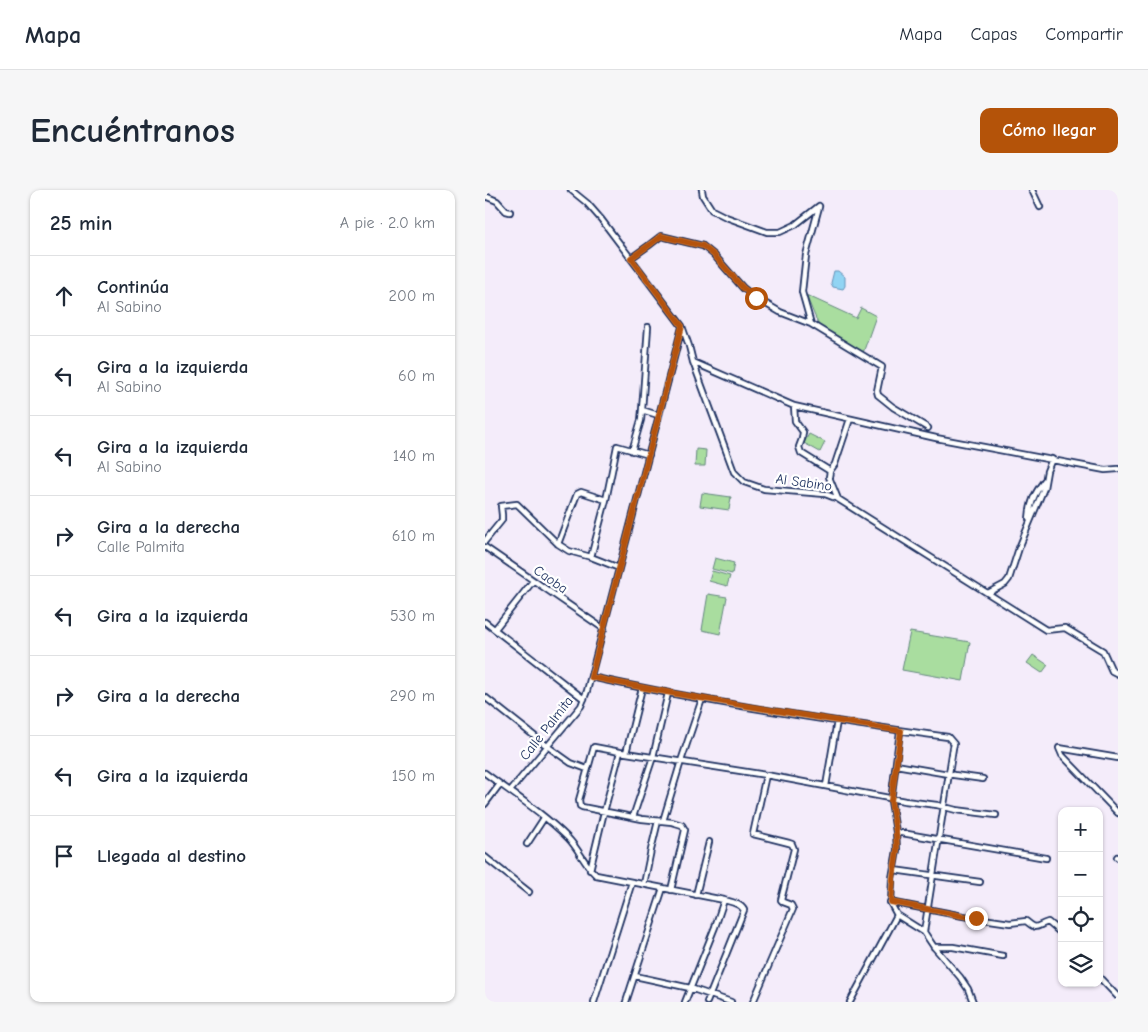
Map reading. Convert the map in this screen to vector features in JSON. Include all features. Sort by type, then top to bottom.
[{"type":"street","name":"Al Sabino","points":[[571,190],[592,208],[682,326],[693,362],[734,472],[744,482],[764,489],[825,494],[839,499],[1046,630],[1065,628],[1103,651],[1112,670],[1118,674]]},
{"type":"street","points":[[702,190],[703,196],[712,210],[767,232],[780,232],[795,225],[819,206],[806,255],[802,292],[811,324]]},
{"type":"street","points":[[1032,190],[1040,207]]},
{"type":"street","points":[[485,196],[497,201],[505,211],[510,212]]},
{"type":"street","points":[[631,258],[661,236],[703,246],[714,255],[743,288],[756,298],[780,312],[811,324],[882,367],[877,391],[878,395],[893,407],[928,428]]},
{"type":"street","name":"Calle Palmita","points":[[510,792],[581,706],[587,691],[682,326]]},
{"type":"street","points":[[632,451],[641,420],[648,327]]},
{"type":"street","points":[[693,362],[794,406],[946,440],[1105,470],[1118,469]]},
{"type":"street","points":[[794,406],[795,421],[803,432],[799,447],[801,453],[830,471]]},
{"type":"street","points":[[642,410],[659,415]]},
{"type":"street","points":[[839,499],[829,477],[850,419]]},
{"type":"street","points":[[591,557],[617,446],[649,456]]},
{"type":"street","points":[[988,593],[1005,584],[1009,579],[1029,522],[1044,488],[1047,470],[1052,459]]},
{"type":"street","points":[[558,544],[579,492],[605,500]]},
{"type":"street","points":[[485,541],[502,520],[501,506],[517,504],[558,544],[569,551],[619,568]]},
{"type":"street","name":"Caoba","points":[[485,546],[604,629]]},
{"type":"street","points":[[495,629],[533,580]]},
{"type":"street","points":[[485,622],[584,699]]},
{"type":"street","points":[[591,677],[702,699],[948,737],[952,740],[954,744],[924,932]]},
{"type":"street","points":[[590,870],[604,812],[642,688]]},
{"type":"street","points":[[633,817],[653,756],[668,693]]},
{"type":"street","points":[[485,697],[571,763],[587,769]]},
{"type":"street","points":[[644,884],[651,850],[702,699]]},
{"type":"street","points":[[827,786],[837,720]]},
{"type":"street","points":[[901,731],[891,801],[897,850],[891,902],[897,915],[924,932],[934,947],[960,977],[968,989],[973,1002]]},
{"type":"street","points":[[671,890],[685,830],[682,825],[672,822],[582,807],[579,804],[594,747],[766,775],[956,810],[996,815]]},
{"type":"street","points":[[1118,758],[1059,748],[1062,755],[1118,813]]},
{"type":"street","points":[[896,765],[983,778]]},
{"type":"street","points":[[485,773],[569,838],[590,870],[596,875],[740,904],[744,910],[707,1002]]},
{"type":"street","points":[[753,1002],[793,909],[791,904],[781,900],[794,849],[793,846],[789,843],[753,834],[766,775]]},
{"type":"street","points":[[485,804],[500,784]]},
{"type":"street","points":[[527,844],[544,818]]},
{"type":"street","points":[[896,832],[1045,858]]},
{"type":"street","points":[[696,895],[709,842]]},
{"type":"street","points":[[485,858],[529,892]]},
{"type":"street","points":[[894,870],[980,882]]},
{"type":"street","points":[[594,1002],[632,882]]},
{"type":"street","points":[[626,1002],[663,888]]},
{"type":"street","points":[[685,1002],[724,900]]},
{"type":"street","points":[[891,902],[963,916],[1010,922],[1026,921],[1033,927],[1048,922],[1058,931]]},
{"type":"street","points":[[850,1002],[897,915]]},
{"type":"street","points":[[934,947],[953,947],[1003,956]]},
{"type":"street","points":[[635,976],[690,988],[731,1002]]},
{"type":"street","points":[[1103,982],[1118,997]]},
{"type":"green space","points":[[806,295],[856,318],[861,308],[876,316],[863,353],[819,326]]},
{"type":"green space","points":[[809,434],[825,442],[820,452],[804,443]]},
{"type":"green space","points":[[696,449],[706,450],[705,466],[695,466]]},
{"type":"green space","points":[[702,493],[731,497],[729,510],[700,506]]},
{"type":"green space","points":[[715,558],[734,563],[732,574],[712,569]]},
{"type":"green space","points":[[712,571],[730,576],[727,586],[709,581]]},
{"type":"green space","points":[[708,594],[727,597],[720,634],[702,630]]},
{"type":"green space","points":[[910,632],[970,642],[963,681],[902,670]]},
{"type":"green space","points":[[1033,655],[1048,665],[1042,673],[1027,663]]},
{"type":"water","points":[[834,271],[838,271],[845,277],[843,289],[833,287],[831,283]]},
{"type":"route","points":[[756,298],[743,288],[714,255],[703,246],[661,236],[631,258],[682,326],[591,677],[716,702],[901,731],[891,801],[897,850],[891,902],[903,906],[976,918]]}]
